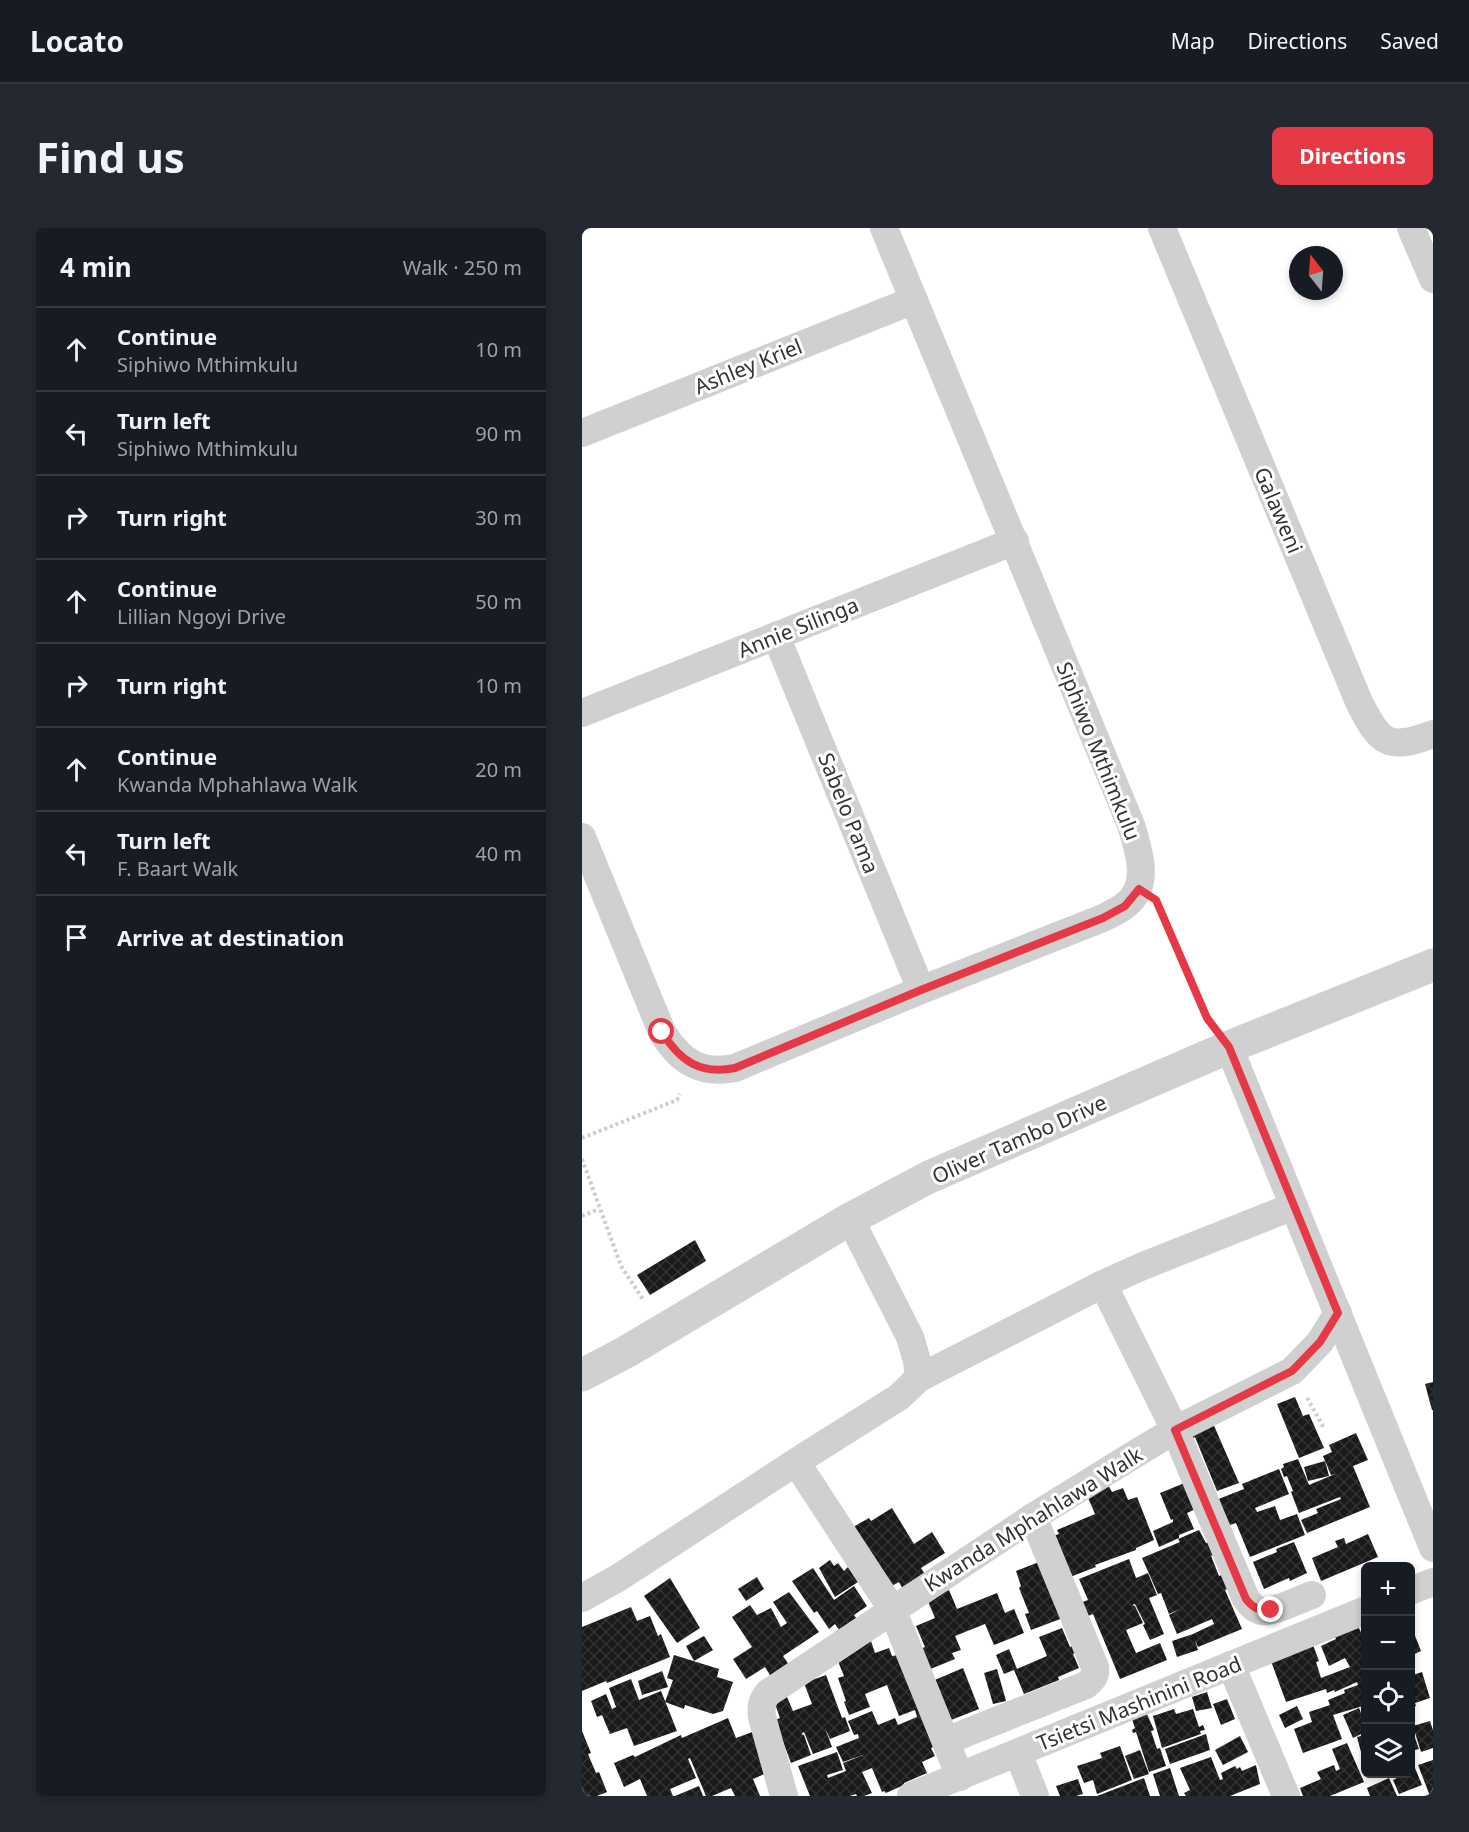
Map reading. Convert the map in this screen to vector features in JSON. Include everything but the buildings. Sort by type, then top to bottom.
[{"type":"street","name":"Siphiwo Mthimkulu","points":[[884,228],[1131,825],[1142,872],[1139,889]]},
{"type":"street","name":"Galaweni","points":[[1162,228],[1371,726],[1384,740],[1396,744],[1433,734]]},
{"type":"street","points":[[1411,228],[1433,279]]},
{"type":"street","name":"Ashley Kriel","points":[[582,433],[914,300]]},
{"type":"street","name":"Annie Silinga","points":[[582,713],[1015,541]]},
{"type":"street","name":"Sabelo Pama","points":[[776,636],[921,990]]},
{"type":"street","points":[[582,837],[662,1032],[671,1047],[694,1066],[720,1071],[735,1068],[921,990],[1103,918],[1125,906],[1139,889]]},
{"type":"street","name":"Oliver Tambo Drive","points":[[582,1375],[626,1352],[850,1219],[930,1178],[1229,1047],[1433,965]]},
{"type":"street","points":[[1229,1047],[1433,1548]]},
{"type":"street","points":[[582,1598],[618,1578],[899,1396],[919,1378],[1103,1284],[1294,1206]]},
{"type":"street","points":[[850,1219],[910,1337],[919,1378]]},
{"type":"street","points":[[1103,1284],[1175,1430],[1246,1599],[1252,1607],[1261,1611],[1271,1610],[1312,1594]]},
{"type":"street","name":"Kwanda Mphahlawa Walk","points":[[784,1796],[762,1717],[762,1700],[768,1693],[1033,1517],[1175,1430],[1292,1371],[1320,1342],[1338,1313]]},
{"type":"street","name":"Oliver Tambo Drive","points":[[582,1398],[626,1352]]},
{"type":"street","points":[[796,1462],[892,1609],[960,1777]]},
{"type":"street","points":[[946,1741],[1086,1685],[1093,1680],[1096,1674],[1033,1517]]},
{"type":"street","points":[[1415,1589],[1433,1582]]},
{"type":"street","name":"Tsietsi Mashinini Road","points":[[911,1796],[1361,1612]]},
{"type":"street","points":[[1231,1665],[1286,1796]]},
{"type":"street","points":[[1018,1754],[1035,1796]]},
{"type":"path","points":[[1139,889],[1156,900],[1207,1018],[1229,1047]]},
{"type":"path","points":[[582,1138],[677,1100],[694,1066]]},
{"type":"path","points":[[582,1160],[621,1266],[662,1330]]},
{"type":"path","points":[[582,1216],[599,1209]]},
{"type":"route","points":[[662,1032],[671,1047],[694,1066],[720,1071],[735,1068],[921,990],[1103,918],[1125,906],[1139,889],[1156,900],[1207,1018],[1229,1047],[1338,1313],[1320,1342],[1292,1371],[1175,1430],[1246,1599],[1252,1607],[1261,1611],[1271,1610]]}]
